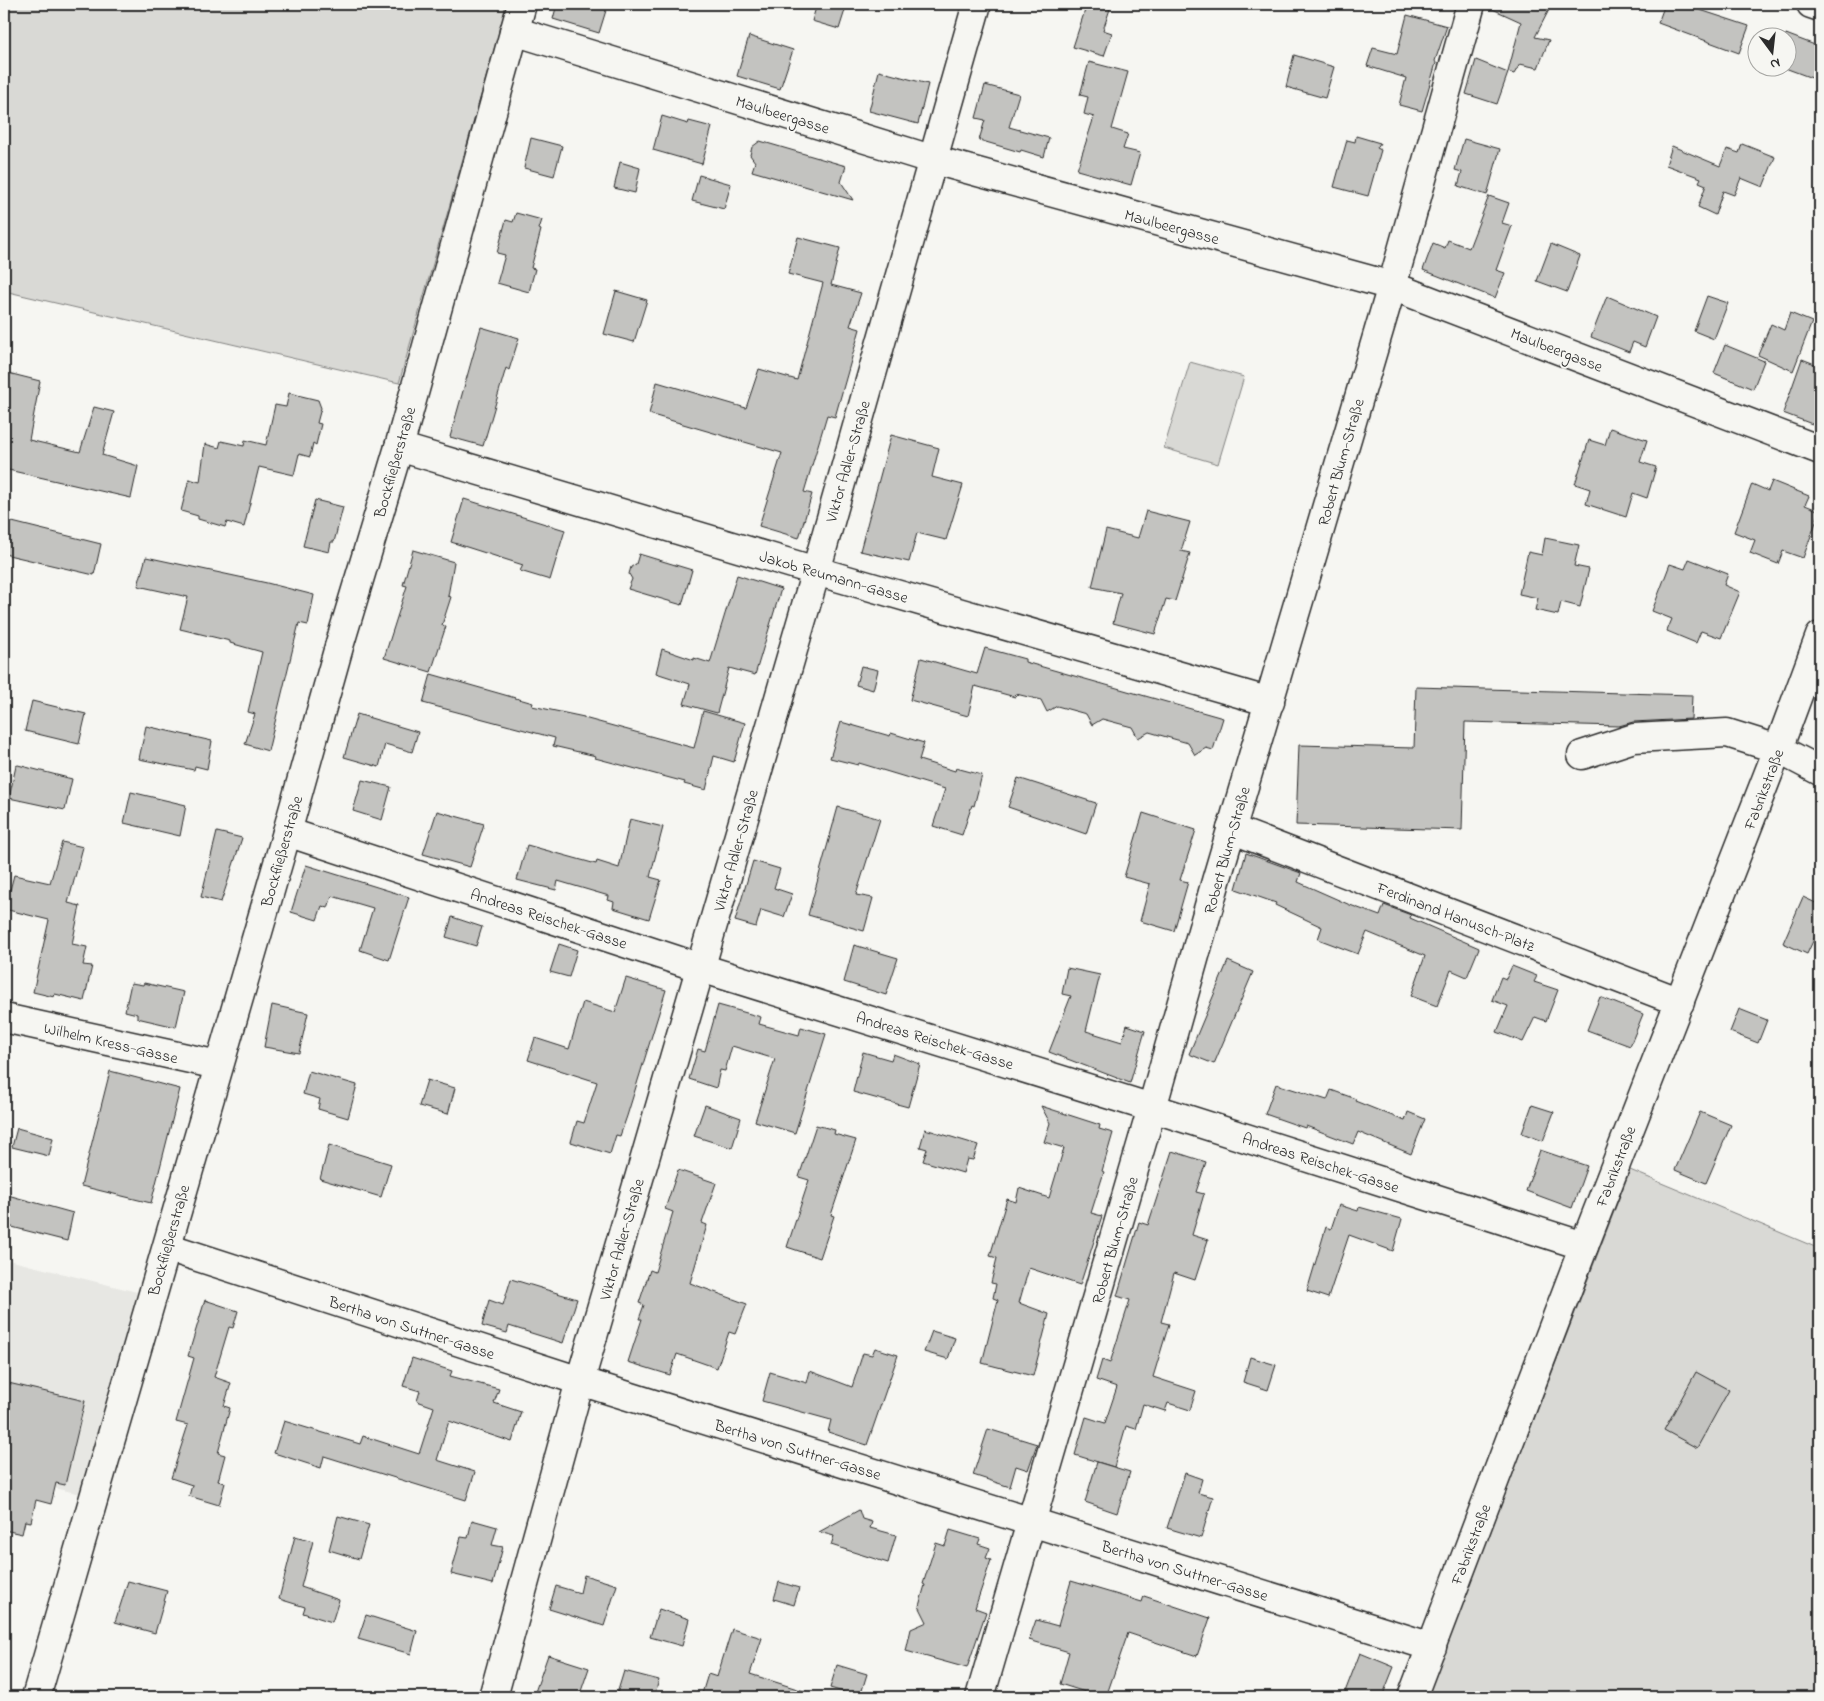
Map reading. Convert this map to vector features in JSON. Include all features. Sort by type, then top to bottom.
[{"type":"street","name":"Bockfließerstraße","points":[[36,1697],[340,643],[399,447],[522,4]]},
{"type":"street","name":"Viktor Adler-Straße","points":[[493,1697],[580,1381],[816,571],[977,4]]},
{"type":"street","name":"Robert Blum-Straße","points":[[980,1697],[1392,286],[1472,4]]},
{"type":"street","points":[[1811,4],[1820,7]]},
{"type":"street","name":"Maulbeergasse","points":[[514,31],[934,160],[1392,286],[1820,450]]},
{"type":"street","name":"Jakob Reumann-Gasse","points":[[399,447],[816,571],[1270,702]]},
{"type":"street","name":"Fabrikstraße","points":[[1412,1697],[1820,636]]},
{"type":"street","points":[[1582,755],[1634,738],[1727,733],[1778,749],[1820,771]]},
{"type":"street","name":"Ferdinand Hanusch-Platz","points":[[1232,830],[1680,1002]]},
{"type":"street","name":"Andreas Reischek-Gasse","points":[[287,832],[701,968],[1152,1108],[1584,1246]]},
{"type":"street","name":"Wilhelm Kress-Gasse","points":[[4,1018],[218,1065]]},
{"type":"street","name":"Bertha von Suttner-Gasse","points":[[167,1247],[580,1381],[1432,1647]]},
{"type":"shaded area","points":[[4,4],[507,4],[399,383],[4,291]]},
{"type":"shaded area","points":[[1190,362],[1244,377],[1218,464],[1164,448]]},
{"type":"shaded area","points":[[1630,1170],[1820,1249],[1820,1697],[1427,1697]]},
{"type":"shaded area","points":[[4,1259],[137,1292],[81,1494],[4,1477]]},
{"type":"building","points":[[557,4],[608,4],[599,33],[553,19]]},
{"type":"building","points":[[817,4],[847,4],[839,29],[812,21]]},
{"type":"building","points":[[1087,4],[1110,9],[1103,30],[1112,33],[1104,56],[1073,47]]},
{"type":"building","points":[[1486,4],[1552,4],[1535,37],[1549,40],[1538,68],[1520,64],[1514,74],[1508,72],[1521,22],[1486,6]]},
{"type":"building","points":[[1665,4],[1682,4],[1749,26],[1746,28],[1746,34],[1739,53],[1658,23]]},
{"type":"building","points":[[1407,15],[1447,26],[1435,61],[1422,111],[1399,105],[1406,78],[1367,66],[1373,48],[1397,54]]},
{"type":"building","points":[[749,36],[793,50],[780,89],[737,76]]},
{"type":"building","points":[[1796,38],[1820,47],[1820,81],[1796,72]]},
{"type":"building","points":[[1294,55],[1334,67],[1325,98],[1286,87]]},
{"type":"building","points":[[1476,60],[1508,73],[1497,104],[1466,94]]},
{"type":"building","points":[[1089,62],[1128,72],[1112,129],[1128,134],[1123,149],[1140,153],[1131,185],[1077,170],[1094,117],[1084,114],[1088,97],[1080,95]]},
{"type":"building","points":[[879,71],[928,84],[918,124],[869,111]]},
{"type":"building","points":[[985,85],[1019,94],[1009,127],[1049,138],[1044,157],[979,140],[985,120],[976,118]]},
{"type":"building","points":[[662,116],[688,124],[689,121],[712,127],[702,164],[653,150]]},
{"type":"building","points":[[1356,136],[1380,143],[1377,148],[1381,150],[1368,196],[1334,187],[1347,140],[1355,142]]},
{"type":"building","points":[[531,138],[562,146],[554,176],[524,168]]},
{"type":"building","points":[[1464,139],[1500,149],[1487,195],[1458,186],[1462,172],[1455,170]]},
{"type":"building","points":[[760,141],[846,166],[841,182],[853,200],[752,171],[755,162],[750,155],[752,147]]},
{"type":"building","points":[[1742,144],[1775,157],[1763,187],[1741,178],[1734,195],[1723,191],[1715,215],[1698,207],[1706,185],[1699,182],[1701,178],[1666,165],[1672,146],[1720,166],[1727,149],[1739,153]]},
{"type":"building","points":[[620,162],[640,168],[635,193],[614,188]]},
{"type":"building","points":[[699,175],[731,184],[724,209],[692,201]]},
{"type":"building","points":[[1489,196],[1509,203],[1502,223],[1512,226],[1496,270],[1505,273],[1495,298],[1423,270],[1433,243],[1445,248],[1448,240],[1469,248]]},
{"type":"building","points":[[516,213],[542,220],[531,268],[535,269],[529,292],[497,283],[505,255],[497,253],[506,220],[513,222]]},
{"type":"building","points":[[798,237],[840,248],[831,285],[861,293],[850,326],[860,329],[835,417],[827,415],[804,492],[812,494],[799,538],[759,526],[782,453],[649,414],[657,382],[746,408],[759,369],[797,380],[823,283],[788,274]]},
{"type":"building","points":[[1551,244],[1580,256],[1567,292],[1537,281]]},
{"type":"building","points":[[616,291],[647,300],[634,342],[604,334]]},
{"type":"building","points":[[1607,296],[1656,317],[1645,347],[1633,342],[1629,352],[1591,337]]},
{"type":"building","points":[[1707,296],[1728,303],[1714,339],[1694,331]]},
{"type":"building","points":[[1790,313],[1812,322],[1793,371],[1758,355],[1771,324],[1784,330]]},
{"type":"building","points":[[481,327],[519,338],[509,370],[506,368],[483,446],[450,437]]},
{"type":"building","points":[[1725,345],[1764,361],[1753,389],[1714,373]]},
{"type":"building","points":[[1802,359],[1820,366],[1820,427],[1783,413]]},
{"type":"building","points":[[4,372],[40,381],[29,440],[80,452],[94,407],[114,412],[102,455],[138,466],[131,498],[4,469]]},
{"type":"building","points":[[289,393],[318,400],[321,408],[317,423],[321,424],[316,445],[313,443],[310,457],[299,454],[294,475],[259,467],[244,527],[227,522],[225,527],[198,519],[198,516],[181,511],[189,479],[200,482],[205,444],[219,448],[221,441],[244,446],[245,440],[266,445],[275,405],[286,407]]},
{"type":"building","points":[[1610,428],[1647,440],[1640,462],[1656,467],[1647,498],[1633,493],[1626,517],[1586,504],[1590,489],[1575,484],[1589,440],[1605,445]]},
{"type":"building","points":[[891,435],[939,448],[932,477],[963,485],[946,540],[917,533],[909,562],[860,551]]},
{"type":"building","points":[[1772,481],[1809,496],[1805,505],[1820,511],[1803,558],[1783,551],[1778,564],[1750,553],[1755,540],[1734,532],[1752,484],[1768,491]]},
{"type":"building","points":[[464,499],[565,530],[550,580],[520,571],[523,565],[451,542]]},
{"type":"building","points":[[315,500],[343,507],[334,542],[331,542],[329,552],[303,546]]},
{"type":"building","points":[[1146,511],[1190,522],[1181,551],[1190,553],[1175,601],[1166,599],[1155,634],[1113,623],[1121,593],[1092,587],[1106,530],[1138,538]]},
{"type":"building","points":[[4,520],[101,544],[94,575],[4,554]]},
{"type":"building","points":[[1545,538],[1579,545],[1574,566],[1589,569],[1580,607],[1561,602],[1558,615],[1535,610],[1538,598],[1519,594],[1528,552],[1542,555]]},
{"type":"building","points":[[413,550],[454,562],[448,596],[451,597],[442,625],[446,626],[431,672],[384,658],[407,586],[403,585]]},
{"type":"building","points":[[639,554],[692,570],[682,605],[628,589],[632,579],[629,574],[631,567],[636,564]]},
{"type":"building","points":[[146,557],[314,595],[308,625],[299,623],[268,751],[245,744],[255,714],[248,712],[262,652],[230,643],[230,641],[180,629],[188,597],[138,586]]},
{"type":"building","points":[[1689,559],[1728,574],[1724,585],[1740,592],[1721,638],[1701,631],[1696,643],[1667,631],[1672,619],[1652,611],[1670,564],[1685,569]]},
{"type":"building","points":[[737,575],[781,589],[755,675],[729,668],[717,713],[684,704],[690,684],[656,673],[662,649],[694,660],[694,658],[710,663]]},
{"type":"building","points":[[985,648],[1025,659],[1025,662],[1223,718],[1213,750],[1206,748],[1195,755],[1188,743],[1149,732],[1138,738],[1132,727],[1102,719],[1092,725],[1086,714],[1057,706],[1047,712],[1041,700],[1016,694],[1015,697],[975,686],[968,716],[910,700],[921,658],[977,674]]},
{"type":"building","points":[[861,666],[878,670],[873,690],[856,685]]},
{"type":"building","points":[[431,674],[533,703],[532,706],[584,717],[694,748],[703,711],[745,723],[734,762],[714,756],[706,790],[684,784],[685,782],[595,758],[596,756],[553,746],[555,738],[423,703]]},
{"type":"building","points":[[1416,687],[1692,695],[1691,719],[1633,722],[1619,726],[1465,722],[1462,830],[1296,825],[1299,745],[1414,748]]},
{"type":"building","points":[[32,701],[86,714],[79,744],[25,731]]},
{"type":"building","points":[[357,714],[418,732],[412,752],[385,744],[379,767],[344,757]]},
{"type":"building","points":[[841,722],[890,736],[891,733],[924,743],[919,760],[955,771],[956,768],[982,775],[974,806],[972,805],[962,835],[933,826],[945,789],[859,763],[858,765],[830,758]]},
{"type":"building","points":[[146,726],[212,741],[207,769],[195,766],[194,770],[139,759]]},
{"type":"building","points":[[16,766],[72,779],[65,810],[9,798]]},
{"type":"building","points":[[1018,778],[1096,803],[1086,834],[1008,807]]},
{"type":"building","points":[[362,780],[391,787],[382,820],[353,811]]},
{"type":"building","points":[[131,792],[186,805],[180,836],[124,823]]},
{"type":"building","points":[[838,807],[880,819],[856,895],[873,898],[864,931],[808,915]]},
{"type":"building","points":[[437,811],[484,824],[470,867],[423,854]]},
{"type":"building","points":[[1143,813],[1196,830],[1180,880],[1188,882],[1174,931],[1140,921],[1150,884],[1124,877]]},
{"type":"building","points":[[630,819],[663,827],[650,877],[661,880],[649,919],[613,908],[614,902],[608,900],[609,896],[558,881],[556,890],[517,880],[527,845],[596,864],[597,861],[619,868]]},
{"type":"building","points":[[217,832],[242,838],[221,902],[201,897]]},
{"type":"building","points":[[62,842],[83,847],[68,903],[80,906],[72,944],[87,947],[83,965],[92,966],[84,1001],[55,994],[54,997],[33,992],[49,920],[4,909],[4,889],[10,890],[14,875],[50,883]]},
{"type":"building","points":[[1246,853],[1301,873],[1298,882],[1350,905],[1380,916],[1384,905],[1411,915],[1410,918],[1479,948],[1467,977],[1451,970],[1437,1006],[1411,996],[1425,956],[1367,932],[1358,954],[1318,939],[1322,927],[1275,905],[1276,903],[1236,889]]},
{"type":"building","points":[[753,861],[780,869],[774,888],[792,894],[784,917],[761,910],[756,927],[735,921]]},
{"type":"building","points":[[306,865],[409,897],[389,960],[360,950],[373,908],[332,896],[328,908],[322,906],[317,920],[291,912]]},
{"type":"building","points":[[1803,897],[1820,905],[1820,926],[1807,954],[1783,943]]},
{"type":"building","points":[[452,917],[482,927],[476,946],[446,937]]},
{"type":"building","points":[[559,944],[577,950],[569,977],[550,972]]},
{"type":"building","points":[[854,945],[898,958],[886,995],[844,982]]},
{"type":"building","points":[[1228,961],[1253,972],[1214,1064],[1189,1054]]},
{"type":"building","points":[[1512,966],[1537,976],[1534,982],[1558,990],[1546,1021],[1535,1017],[1523,1042],[1497,1032],[1508,1006],[1492,1000],[1501,977],[1506,979]]},
{"type":"building","points":[[1067,968],[1100,975],[1086,1031],[1122,1042],[1127,1025],[1145,1031],[1130,1083],[1049,1052],[1071,996],[1062,994]]},
{"type":"building","points":[[626,978],[666,990],[627,1116],[620,1136],[616,1135],[610,1154],[571,1142],[577,1121],[584,1123],[597,1082],[528,1060],[535,1038],[569,1049],[583,1002],[615,1012]]},
{"type":"building","points":[[131,983],[143,985],[144,983],[184,992],[176,1027],[137,1018],[137,1014],[125,1011]]},
{"type":"building","points":[[1600,997],[1643,1014],[1630,1046],[1587,1030]]},
{"type":"building","points":[[272,1005],[308,1013],[299,1053],[264,1047]]},
{"type":"building","points":[[718,1005],[761,1017],[759,1024],[799,1035],[801,1027],[826,1034],[795,1133],[755,1121],[775,1059],[732,1046],[725,1071],[720,1070],[716,1088],[689,1079],[698,1049],[705,1051]]},
{"type":"building","points":[[1739,1009],[1767,1020],[1758,1043],[1730,1032]]},
{"type":"building","points":[[863,1052],[891,1060],[893,1054],[920,1064],[908,1107],[853,1092]]},
{"type":"building","points":[[110,1071],[180,1089],[151,1203],[81,1186]]},
{"type":"building","points":[[309,1071],[357,1085],[348,1118],[318,1109],[320,1099],[303,1094]]},
{"type":"building","points":[[427,1080],[455,1088],[448,1114],[419,1106]]},
{"type":"building","points":[[1276,1084],[1327,1100],[1331,1090],[1405,1121],[1408,1112],[1425,1119],[1411,1154],[1358,1132],[1353,1144],[1306,1126],[1305,1128],[1265,1114]]},
{"type":"building","points":[[705,1105],[741,1118],[732,1148],[694,1136]]},
{"type":"building","points":[[1532,1105],[1554,1112],[1543,1141],[1522,1133]]},
{"type":"building","points":[[1041,1106],[1100,1125],[1099,1129],[1113,1133],[1102,1171],[1104,1172],[1091,1213],[1102,1216],[1080,1285],[1029,1268],[1019,1303],[1049,1314],[1033,1376],[982,1363],[998,1300],[993,1298],[996,1284],[991,1283],[997,1258],[990,1256],[1007,1199],[1016,1202],[1019,1188],[1049,1198],[1064,1148],[1044,1142],[1050,1123]]},
{"type":"building","points":[[1700,1112],[1731,1125],[1706,1183],[1675,1170]]},
{"type":"building","points":[[816,1125],[835,1130],[834,1134],[856,1140],[831,1215],[834,1216],[820,1258],[787,1247],[809,1180],[799,1177]]},
{"type":"building","points":[[17,1128],[53,1138],[49,1156],[12,1147]]},
{"type":"building","points":[[925,1129],[978,1145],[973,1160],[967,1159],[963,1173],[923,1161],[927,1149],[920,1147]]},
{"type":"building","points":[[329,1145],[391,1164],[381,1197],[320,1179]]},
{"type":"building","points":[[1540,1150],[1587,1166],[1572,1208],[1526,1191]]},
{"type":"building","points":[[1172,1151],[1206,1162],[1196,1192],[1204,1194],[1192,1235],[1208,1240],[1195,1280],[1174,1273],[1161,1322],[1169,1324],[1153,1377],[1196,1391],[1190,1410],[1168,1403],[1165,1411],[1143,1404],[1136,1429],[1126,1426],[1114,1467],[1075,1455],[1086,1417],[1105,1423],[1117,1387],[1096,1380],[1102,1360],[1110,1363],[1130,1300],[1117,1296],[1139,1222],[1148,1225]]},
{"type":"building","points":[[678,1170],[716,1183],[702,1223],[707,1225],[690,1283],[747,1304],[735,1334],[729,1332],[717,1368],[677,1354],[670,1375],[628,1362],[642,1319],[639,1319],[644,1305],[639,1303],[650,1270],[655,1272],[673,1212],[665,1209]]},
{"type":"building","points":[[4,1194],[73,1213],[67,1241],[4,1225]]},
{"type":"building","points":[[1339,1205],[1358,1211],[1359,1207],[1402,1219],[1393,1251],[1349,1235],[1328,1298],[1307,1291],[1326,1227],[1331,1229]]},
{"type":"building","points":[[511,1279],[577,1299],[563,1343],[509,1326],[507,1333],[482,1326],[489,1300],[503,1305]]},
{"type":"building","points":[[205,1300],[238,1311],[233,1328],[229,1327],[214,1377],[231,1383],[224,1406],[230,1408],[218,1453],[225,1455],[218,1481],[225,1483],[219,1505],[189,1496],[192,1485],[171,1478],[188,1425],[176,1422],[194,1358],[188,1356]]},
{"type":"building","points":[[932,1331],[955,1338],[948,1359],[924,1352]]},
{"type":"building","points":[[875,1348],[898,1355],[867,1445],[828,1432],[831,1420],[762,1401],[770,1372],[807,1383],[810,1371],[852,1387],[863,1353],[872,1355]]},
{"type":"building","points":[[1250,1357],[1276,1365],[1268,1390],[1243,1382]]},
{"type":"building","points":[[412,1358],[452,1371],[450,1376],[499,1389],[494,1403],[521,1412],[512,1442],[449,1421],[437,1460],[475,1472],[466,1500],[324,1456],[321,1468],[274,1453],[284,1421],[360,1444],[363,1436],[419,1454],[434,1407],[417,1401],[420,1391],[403,1386]]},
{"type":"building","points":[[1696,1372],[1729,1390],[1697,1448],[1664,1430]]},
{"type":"building","points":[[4,1382],[85,1401],[65,1485],[56,1483],[51,1504],[36,1500],[31,1522],[25,1521],[22,1534],[4,1530]]},
{"type":"building","points":[[988,1429],[1037,1444],[1028,1470],[1016,1466],[1010,1487],[973,1475]]},
{"type":"building","points":[[1097,1462],[1130,1472],[1117,1513],[1085,1502]]},
{"type":"building","points":[[1185,1473],[1202,1479],[1198,1493],[1213,1497],[1201,1538],[1167,1528]]},
{"type":"building","points":[[859,1510],[862,1519],[872,1522],[870,1528],[896,1535],[888,1563],[831,1545],[834,1536],[819,1532]]},
{"type":"building","points":[[338,1516],[369,1525],[359,1559],[329,1550]]},
{"type":"building","points":[[472,1520],[497,1527],[492,1545],[503,1547],[493,1584],[451,1574],[461,1537],[468,1538]]},
{"type":"building","points":[[950,1530],[980,1539],[978,1544],[990,1548],[986,1558],[991,1560],[975,1608],[986,1612],[967,1668],[906,1651],[911,1629],[927,1622],[919,1606],[925,1585],[923,1584],[936,1543],[945,1546]]},
{"type":"building","points":[[295,1536],[313,1541],[301,1587],[339,1600],[332,1622],[303,1613],[305,1607],[279,1599]]},
{"type":"building","points":[[584,1575],[617,1585],[604,1626],[549,1609],[556,1586],[580,1593]]},
{"type":"building","points":[[128,1581],[167,1591],[155,1633],[115,1622]]},
{"type":"building","points":[[1071,1581],[1142,1602],[1144,1596],[1210,1618],[1197,1656],[1128,1633],[1106,1697],[1060,1684],[1069,1652],[1029,1640],[1036,1620],[1058,1626]]},
{"type":"building","points":[[779,1582],[799,1588],[794,1605],[774,1599]]},
{"type":"building","points":[[659,1609],[689,1619],[682,1646],[650,1637]]},
{"type":"building","points":[[366,1615],[417,1631],[411,1654],[358,1639]]},
{"type":"building","points":[[732,1629],[762,1638],[750,1674],[810,1693],[810,1697],[701,1697],[708,1674],[717,1677]]},
{"type":"building","points":[[1360,1653],[1394,1667],[1382,1697],[1343,1697]]},
{"type":"building","points":[[548,1655],[589,1668],[579,1697],[550,1697],[535,1692]]},
{"type":"building","points":[[837,1665],[867,1674],[860,1697],[830,1688]]},
{"type":"building","points":[[624,1671],[659,1680],[654,1697],[616,1697]]}]
